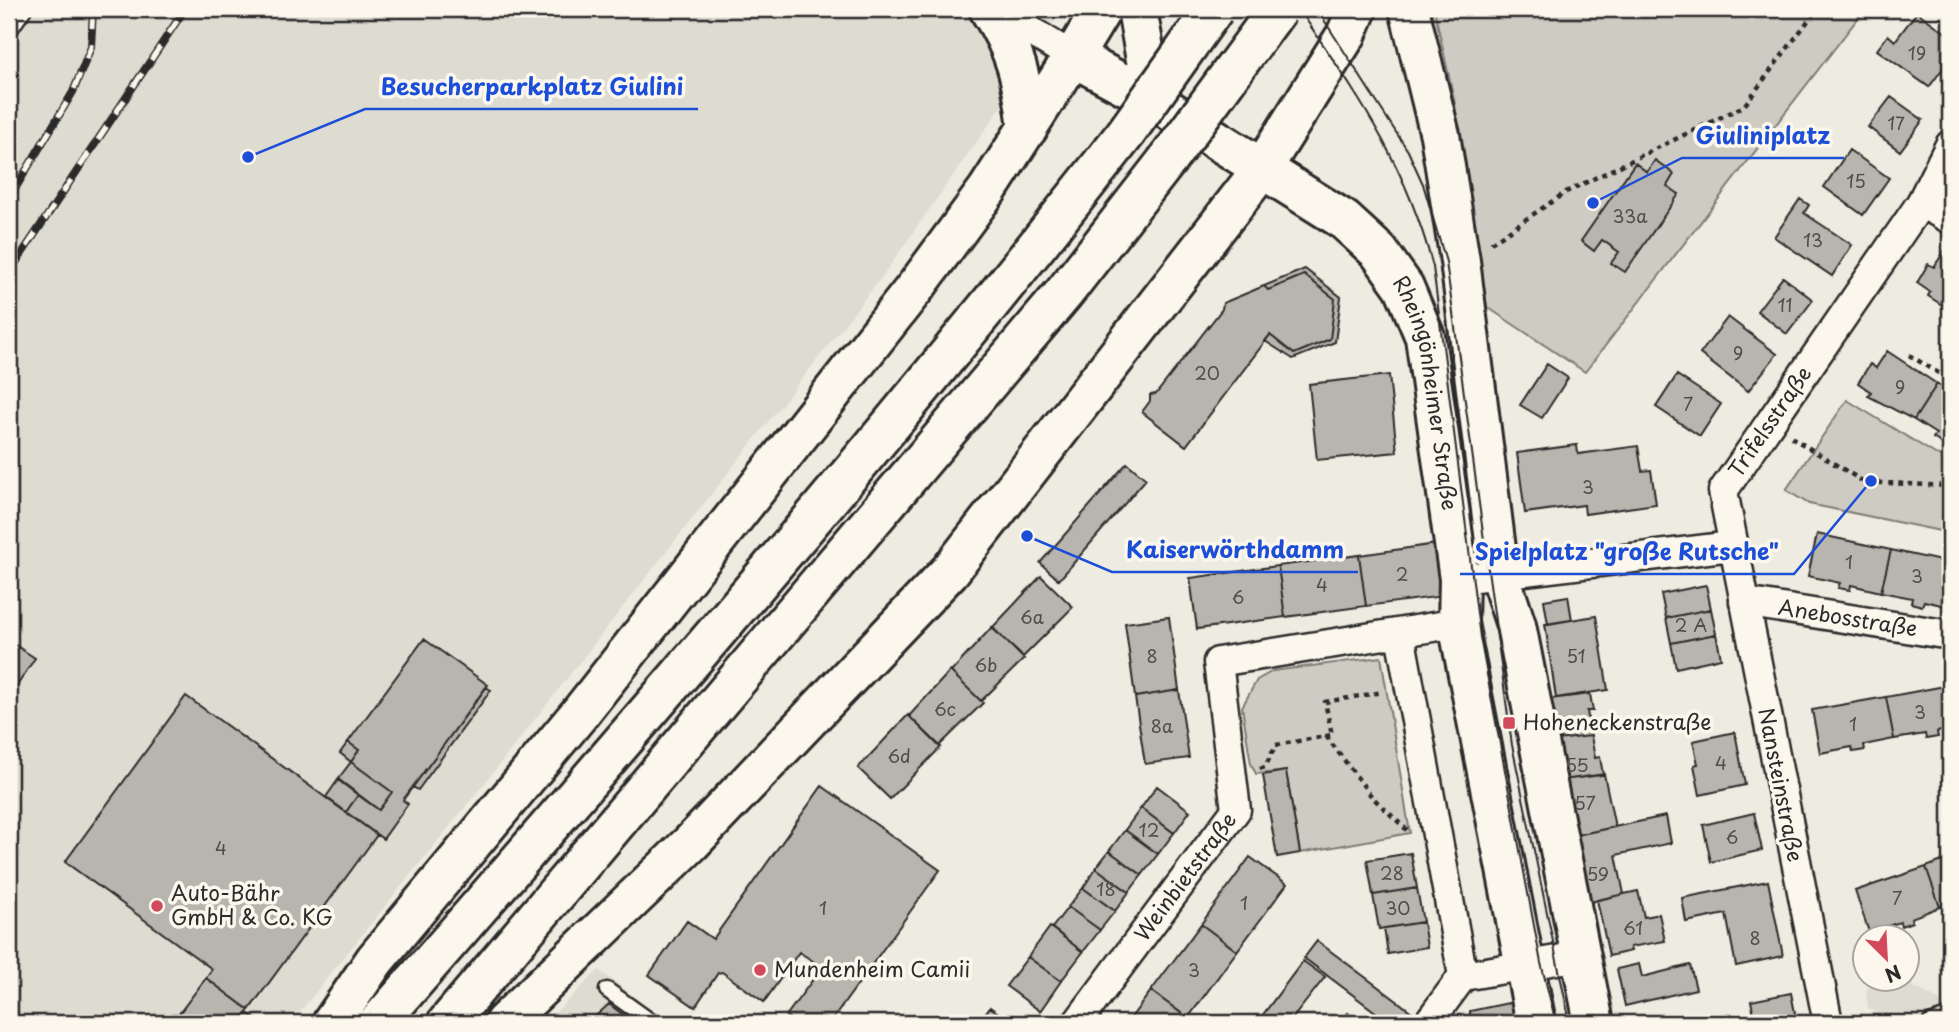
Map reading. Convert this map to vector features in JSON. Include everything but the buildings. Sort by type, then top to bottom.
[{"type":"main road","points":[[992,9],[1011,43],[1023,88],[1028,128]]},
{"type":"main road","points":[[332,1023],[375,960],[580,713],[918,284],[988,189],[1102,9]]},
{"type":"main road","points":[[1137,9],[1153,100]]},
{"type":"main road","points":[[378,1023],[804,530],[1030,256],[1126,133],[1214,9]]},
{"type":"main road","points":[[446,1023],[1064,293],[1169,158],[1278,9]]},
{"type":"main road","points":[[505,1023],[691,843],[950,571],[1262,169],[1346,35],[1357,9]]},
{"type":"main road","name":"Rheingönheimer Straße","points":[[1409,9],[1440,135],[1460,261],[1499,573],[1516,625],[1594,1023]]},
{"type":"main road","name":"Rheingönheimer Straße","points":[[1073,57],[1153,100],[1344,220],[1379,252],[1404,287],[1425,337],[1459,579],[1458,623],[1536,1023]]},
{"type":"street","points":[[992,9],[1073,57]]},
{"type":"street","name":"Trifelsstraße","points":[[1732,546],[1723,491],[1921,203],[1950,145]]},
{"type":"street","points":[[1921,203],[1950,219]]},
{"type":"street","points":[[1459,579],[1732,546]]},
{"type":"street","name":"Nansteinstraße","points":[[1732,546],[1828,1023]]},
{"type":"street","name":"Anebosstraße","points":[[1744,601],[1950,635]]},
{"type":"street","name":"Weinbietstraße","points":[[1077,1023],[1236,810],[1218,662],[1458,623]]},
{"type":"street","points":[[1401,634],[1463,976]]},
{"type":"street","points":[[1428,1023],[1463,976],[1580,956]]},
{"type":"lane","points":[[9,31],[24,9]]},
{"type":"lane","points":[[607,990],[653,1023]]},
{"type":"lane","points":[[1930,1023],[1950,1016]]},
{"type":"path","points":[[1460,261],[1513,231],[1566,192],[1744,106],[1817,9]]},
{"type":"path","points":[[1909,355],[1950,380]]},
{"type":"path","points":[[1770,423],[1837,468],[1864,482],[1950,486]]},
{"type":"path","points":[[1232,775],[1265,768],[1276,745],[1332,735],[1325,702],[1410,687]]},
{"type":"path","points":[[1326,736],[1372,797],[1410,833]]},
{"type":"shaded area","points":[[9,9],[1063,9],[999,110],[884,274],[503,760],[291,1023],[9,1023]]},
{"type":"shaded area","points":[[1434,9],[1865,9],[1585,372],[1487,307],[1454,99]]},
{"type":"shaded area","points":[[1847,400],[1950,463],[1950,533],[1809,504],[1786,490]]},
{"type":"shaded area","points":[[1381,657],[1410,833],[1300,853],[1286,771],[1256,774],[1251,764],[1242,707],[1257,680],[1273,671]]},
{"type":"shaded area","points":[[599,970],[669,1023],[545,1023]]},
{"type":"shaded area","points":[[1920,990],[1950,1007],[1950,1023],[1886,1023],[1884,1017],[1868,1008],[1866,993],[1920,993]]},
{"type":"tram line","points":[[1299,9],[1360,102],[1394,162],[1409,194],[1433,267],[1480,637],[1541,963],[1556,1023]]},
{"type":"tram line","points":[[1317,9],[1408,151],[1423,184],[1446,262],[1512,745],[1570,1023]]},
{"type":"railway","points":[[9,199],[73,92],[91,47],[93,9]]},
{"type":"railway","points":[[9,273],[185,9]]},
{"type":"place","name":"Besucherparkplatz Giulini","points":[[248,157]]},
{"type":"place","name":"Giuliniplatz","points":[[1593,203]]},
{"type":"place","name":"Spielplatz \"große Rutsche\"","points":[[1871,481]]},
{"type":"place","name":"Kaiserwörthdamm","points":[[1027,536]]},
{"type":"place","name":"Hoheneckenstraße","points":[[1509,723]]},
{"type":"place","name":"Auto-Bähr GmbH & Co. KG","points":[[157,906]]},
{"type":"place","name":"Mundenheim Camii","points":[[760,970]]}]
